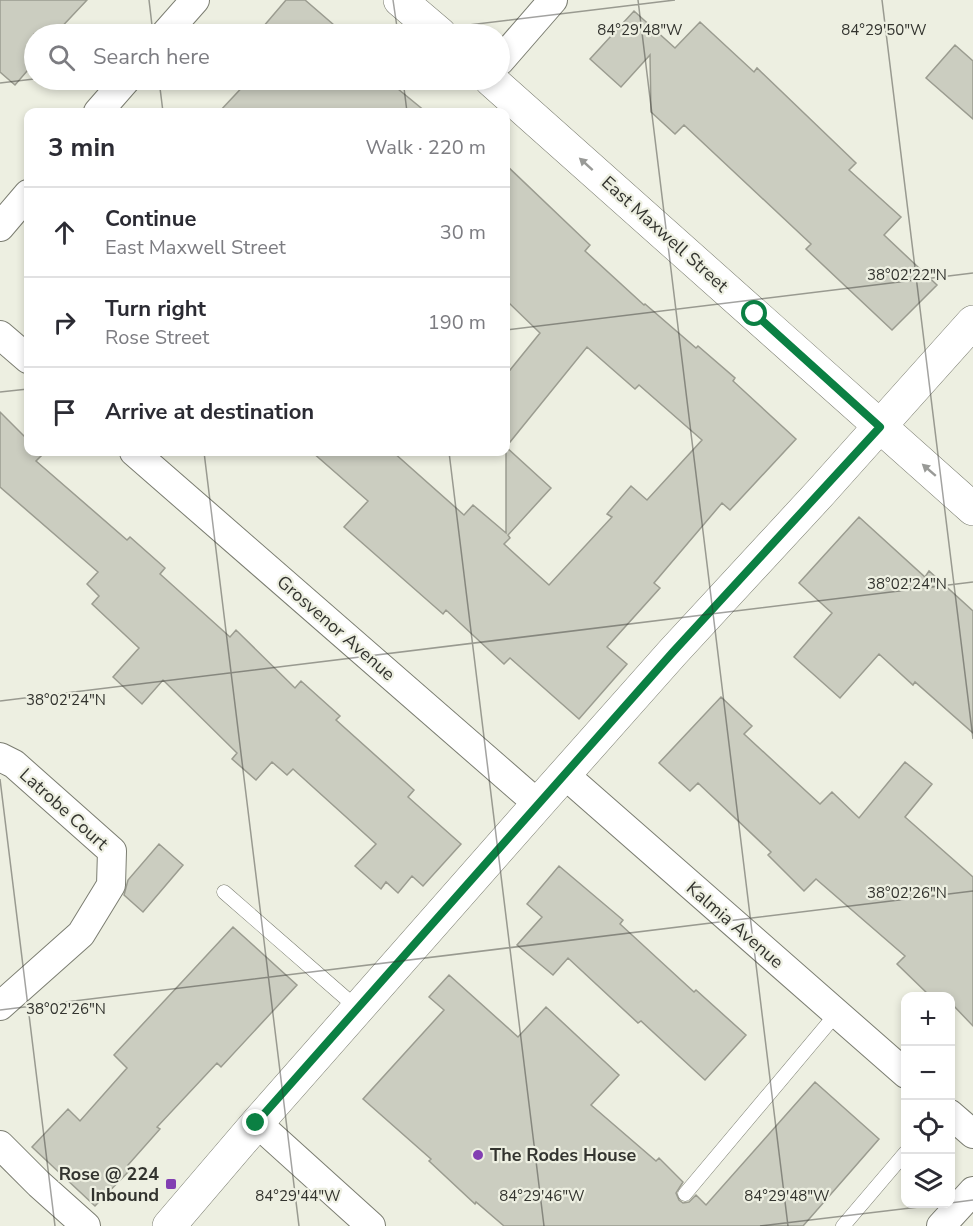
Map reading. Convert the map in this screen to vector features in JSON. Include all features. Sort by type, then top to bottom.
[{"type":"main road","points":[[400,0],[428,24]]},
{"type":"main road","name":"East Maxwell Street","points":[[502,90],[973,509]]},
{"type":"main road","points":[[169,1226],[256,1123],[673,652],[880,427],[973,322]]},
{"type":"street","points":[[174,24],[195,0]]},
{"type":"street","points":[[510,49],[553,0]]},
{"type":"street","points":[[102,108],[117,90]]},
{"type":"street","points":[[0,227],[24,199]]},
{"type":"street","points":[[0,335],[24,356]]},
{"type":"street","name":"Grosvenor Avenue","points":[[139,456],[538,804]]},
{"type":"street","name":"Latrobe Court","points":[[0,757],[14,764],[112,851],[111,885],[81,934],[0,1006]]},
{"type":"street","name":"Kalmia Avenue","points":[[565,775],[901,1070]]},
{"type":"street","points":[[955,1118],[973,1134]]},
{"type":"street","points":[[256,1123],[371,1226]]},
{"type":"street","points":[[0,1144],[39,1184],[86,1226]]},
{"type":"street","points":[[941,1226],[973,1191]]},
{"type":"lane","points":[[224,892],[357,1008]]},
{"type":"lane","points":[[685,1194],[837,1013]]},
{"type":"lane","points":[[843,1226],[904,1154]]},
{"type":"building","points":[[0,0],[87,0],[64,24],[24,24],[24,75],[15,85],[0,72]]},
{"type":"building","points":[[286,0],[305,0],[333,24],[266,24]]},
{"type":"building","points":[[634,11],[675,48],[700,22],[754,72],[757,68],[856,163],[849,170],[901,217],[884,235],[937,285],[892,330],[806,249],[811,244],[684,125],[675,134],[651,112],[650,55],[621,87],[590,59]]},
{"type":"building","points":[[955,45],[973,61],[973,119],[926,78]]},
{"type":"building","points":[[240,90],[399,90],[421,108],[223,108]]},
{"type":"building","points":[[510,169],[590,245],[585,251],[644,305],[696,348],[698,346],[735,378],[733,381],[796,439],[730,510],[722,503],[654,583],[660,588],[607,647],[627,664],[579,719],[510,658],[504,664],[446,610],[443,614],[344,527],[368,501],[317,456],[398,456],[464,515],[473,505],[506,533],[506,456],[510,456],[510,451],[551,488],[508,535],[510,538],[504,544],[549,585],[612,517],[607,514],[631,486],[647,500],[702,440],[639,385],[635,389],[587,347],[510,442],[510,370],[540,333],[510,304]]},
{"type":"building","points":[[0,412],[24,436],[24,456],[41,456],[36,461],[127,540],[130,537],[165,568],[160,574],[230,637],[236,630],[295,688],[301,681],[340,716],[336,720],[414,790],[408,797],[461,844],[423,886],[412,876],[398,893],[386,882],[381,889],[355,866],[376,844],[293,769],[287,775],[272,762],[256,780],[232,759],[237,753],[163,680],[142,704],[113,677],[139,648],[92,604],[99,596],[87,584],[98,572],[0,487]]},
{"type":"building","points":[[859,517],[925,577],[929,571],[973,611],[973,733],[915,682],[913,685],[879,654],[840,698],[794,657],[832,613],[799,583]]},
{"type":"building","points":[[721,697],[752,726],[744,734],[820,804],[832,792],[859,818],[905,762],[932,784],[905,817],[973,877],[973,1026],[955,1007],[955,992],[926,992],[897,964],[905,956],[816,879],[804,891],[768,855],[771,852],[698,783],[690,791],[659,763]]},
{"type":"building","points":[[159,844],[183,865],[143,912],[124,895],[128,880]]},
{"type":"building","points":[[559,866],[623,920],[620,924],[694,992],[696,990],[746,1035],[705,1080],[641,1021],[638,1023],[568,958],[553,975],[517,945],[542,917],[527,904]]},
{"type":"building","points":[[233,927],[297,985],[221,1067],[217,1063],[157,1127],[160,1129],[128,1165],[131,1169],[95,1206],[32,1147],[68,1109],[80,1121],[127,1068],[114,1055]]},
{"type":"building","points":[[449,975],[518,1037],[546,1007],[619,1075],[591,1105],[656,1161],[659,1158],[683,1182],[676,1193],[683,1203],[689,1202],[696,1195],[706,1205],[815,1082],[879,1139],[803,1226],[504,1226],[476,1202],[475,1204],[429,1161],[431,1159],[363,1099],[444,1010],[429,997]]},
{"type":"place","name":"The Rodes House","points":[[478,1155]]},
{"type":"place","name":"Rose @ 224 Inbound","points":[[171,1184]]},
{"type":"route","points":[[256,1123],[673,652],[880,427],[755,314]]}]
